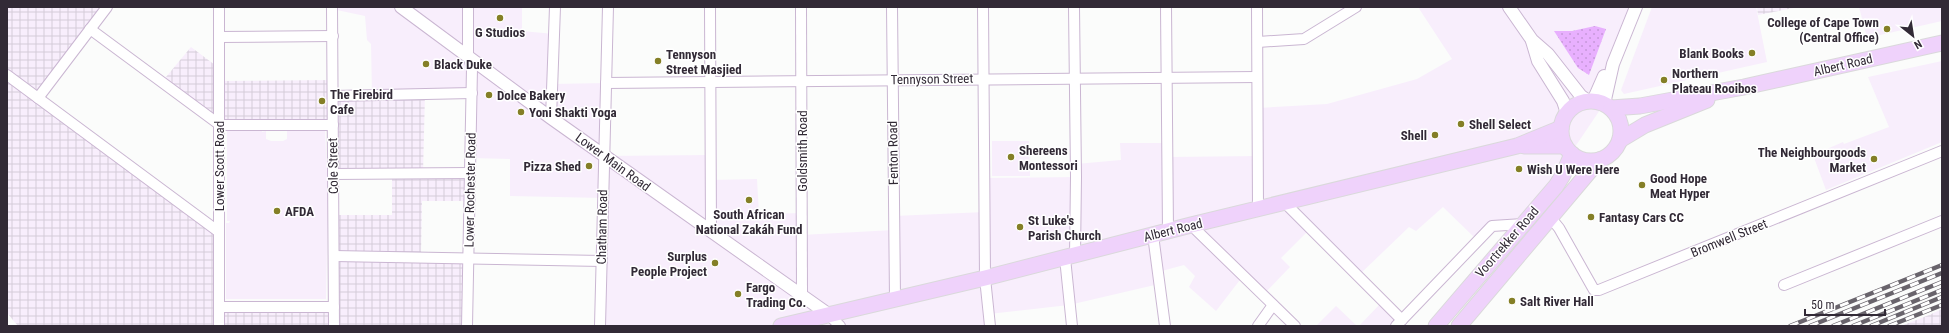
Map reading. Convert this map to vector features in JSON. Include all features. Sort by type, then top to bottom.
[{"type":"main road","name":"Albert Road","points":[[1599,104],[1640,106],[1744,87],[1942,43]]},
{"type":"main road","name":"Albert Road","points":[[1620,140],[1645,124],[1744,87]]},
{"type":"main road","points":[[1599,104],[1620,123],[1620,140],[1610,155],[1599,160],[1589,161],[1580,159],[1568,150],[1561,137],[1561,128],[1567,113],[1576,105],[1599,104]]},
{"type":"main road","name":"Albert Road","points":[[781,326],[984,278],[1191,225],[1517,146],[1561,128]]},
{"type":"main road","name":"Albert Road","points":[[1517,146],[1568,150]]},
{"type":"main road","name":"Voortrekker Road","points":[[1436,326],[1564,175],[1568,150]]},
{"type":"main road","name":"Voortrekker Road","points":[[1460,325],[1550,217],[1580,185],[1599,160]]},
{"type":"street","points":[[38,98],[107,7]]},
{"type":"street","name":"Lower Scott Road","points":[[219,7],[219,326]]},
{"type":"street","name":"Cole Street","points":[[332,7],[334,326]]},
{"type":"street","name":"Lower Main Road","points":[[401,7],[468,55],[551,118],[711,232],[802,294],[828,314]]},
{"type":"street","name":"Lower Rochester Road","points":[[467,326],[472,93],[472,68],[468,55],[468,7]]},
{"type":"street","points":[[551,118],[555,7]]},
{"type":"street","name":"Chatham Road","points":[[600,326],[608,7]]},
{"type":"street","points":[[710,7],[711,232]]},
{"type":"street","name":"Goldsmith Road","points":[[801,7],[802,294]]},
{"type":"street","name":"Fenton Road","points":[[892,7],[895,298]]},
{"type":"street","points":[[983,7],[984,278],[990,326]]},
{"type":"street","points":[[1072,326],[1070,256],[1074,7]]},
{"type":"street","points":[[1166,7],[1168,231]]},
{"type":"street","points":[[1257,7],[1258,209]]},
{"type":"street","points":[[1258,42],[1304,39],[1356,7]]},
{"type":"street","points":[[1509,7],[1532,40],[1548,54],[1581,96],[1599,104],[1604,75],[1613,64],[1636,7]]},
{"type":"street","points":[[90,30],[220,125],[333,125]]},
{"type":"street","points":[[219,37],[333,36]]},
{"type":"street","points":[[1532,40],[1538,60],[1563,101],[1567,113]]},
{"type":"street","points":[[7,75],[219,232]]},
{"type":"street","name":"Tennyson Street","points":[[606,84],[1257,77]]},
{"type":"street","points":[[333,96],[472,93]]},
{"type":"street","name":"Bromwell Street","points":[[1550,217],[1559,228],[1594,290],[1599,290],[1942,151]]},
{"type":"street","points":[[334,174],[470,174]]},
{"type":"street","points":[[1284,202],[1399,323],[1492,226],[1523,224]]},
{"type":"street","points":[[1784,285],[1942,221]]},
{"type":"street","points":[[1191,225],[1295,326]]},
{"type":"street","points":[[1153,235],[1165,326]]},
{"type":"street","points":[[334,256],[602,261]]},
{"type":"street","points":[[1258,326],[1273,305]]},
{"type":"street","points":[[219,307],[334,307]]},
{"type":"street","points":[[828,314],[840,326]]},
{"type":"shaded area","points":[[7,7],[107,7],[38,98],[219,232],[219,307],[334,307],[334,215],[392,215],[392,174],[333,174],[333,126],[220,125],[161,83],[191,47],[219,68],[219,81],[333,80],[333,95],[425,94],[423,173],[470,173],[469,201],[422,201],[421,256],[469,258],[467,326],[18,326],[7,313]]},
{"type":"shaded area","points":[[332,7],[522,7],[522,31],[554,34],[552,84],[606,83],[604,156],[710,155],[710,180],[757,179],[759,214],[802,213],[801,235],[894,230],[894,216],[985,212],[984,178],[1076,177],[1076,164],[1121,160],[1120,143],[1167,143],[1168,157],[1258,156],[1258,108],[1327,104],[1417,79],[1452,59],[1418,7],[1636,7],[1604,104],[1523,224],[1492,226],[1477,240],[1443,207],[1416,231],[1409,227],[1358,276],[1310,229],[1281,258],[1290,267],[1263,295],[1243,276],[1216,311],[1189,287],[1195,276],[1184,265],[1158,272],[1159,284],[1069,305],[989,314],[990,326],[600,326],[603,198],[510,196],[510,159],[470,158],[471,93],[372,95],[371,44],[367,40],[365,16],[332,9]]},
{"type":"shaded area","points":[[1652,7],[1756,7],[1767,62],[1624,94],[1621,90]]},
{"type":"shaded area","points":[[1757,7],[1799,7],[1758,15]]},
{"type":"shaded area","name":"College of Cape Town (Central Office)","points":[[1859,7],[1942,7],[1942,21],[1867,38]]},
{"type":"shaded area","points":[[1595,26],[1606,29],[1589,75],[1578,68],[1554,31],[1572,31]]},
{"type":"shaded area","points":[[1942,61],[1942,142],[1826,190],[1813,155],[1843,142],[1844,144],[1889,127],[1868,77]]},
{"type":"shaded area","name":"AFDA","points":[[227,130],[262,130],[262,132],[266,131],[266,139],[271,141],[283,141],[287,139],[287,130],[325,130],[328,196],[326,299],[226,299],[226,223],[229,223],[230,221],[227,221]]},
{"type":"shaded area","name":"Shereens Montessori","points":[[992,141],[1029,141],[1030,176],[992,176]]},
{"type":"shaded area","points":[[1383,301],[1402,320],[1396,326],[1359,326]]},
{"type":"shaded area","points":[[1336,306],[1357,326],[1316,326]]},
{"type":"shaded area","points":[[1942,309],[1942,326],[1901,326],[1929,315]]},
{"type":"railway","points":[[1790,326],[1942,265]]},
{"type":"railway","points":[[1810,326],[1942,273]]},
{"type":"railway","points":[[1833,326],[1942,282]]},
{"type":"railway","points":[[1853,326],[1942,290]]},
{"type":"railway","points":[[1871,326],[1942,297]]},
{"type":"railway","points":[[1889,326],[1942,305]]},
{"type":"place","name":"G Studios","points":[[500,18]]},
{"type":"place","name":"College of Cape Town (Central Office)","points":[[1887,29]]},
{"type":"place","name":"Blank Books","points":[[1752,53]]},
{"type":"place","name":"Tennyson Street Masjied","points":[[658,61]]},
{"type":"place","name":"Black Duke","points":[[426,64]]},
{"type":"place","name":"Northern Plateau Rooibos","points":[[1664,80]]},
{"type":"place","name":"Dolce Bakery","points":[[489,95]]},
{"type":"place","name":"The Firebird Cafe","points":[[322,101]]},
{"type":"place","name":"Yoni Shakti Yoga","points":[[521,112]]},
{"type":"place","name":"Shell Select","points":[[1461,124]]},
{"type":"place","name":"Shell","points":[[1435,135]]},
{"type":"place","name":"Shereens Montessori","points":[[1011,157]]},
{"type":"place","name":"The Neighbourgoods Market","points":[[1874,159]]},
{"type":"place","name":"Pizza Shed","points":[[589,166]]},
{"type":"place","name":"Wish U Were Here","points":[[1519,169]]},
{"type":"place","name":"Good Hope Meat Hyper","points":[[1642,185]]},
{"type":"place","name":"South African National Zakáh Fund","points":[[749,200]]},
{"type":"place","name":"AFDA","points":[[277,211]]},
{"type":"place","name":"Fantasy Cars CC","points":[[1591,217]]},
{"type":"place","name":"St Luke's Parish Church","points":[[1020,227]]},
{"type":"place","name":"Surplus People Project","points":[[715,263]]},
{"type":"place","name":"Fargo Trading Co.","points":[[738,294]]},
{"type":"place","name":"Salt River Hall","points":[[1512,301]]}]
